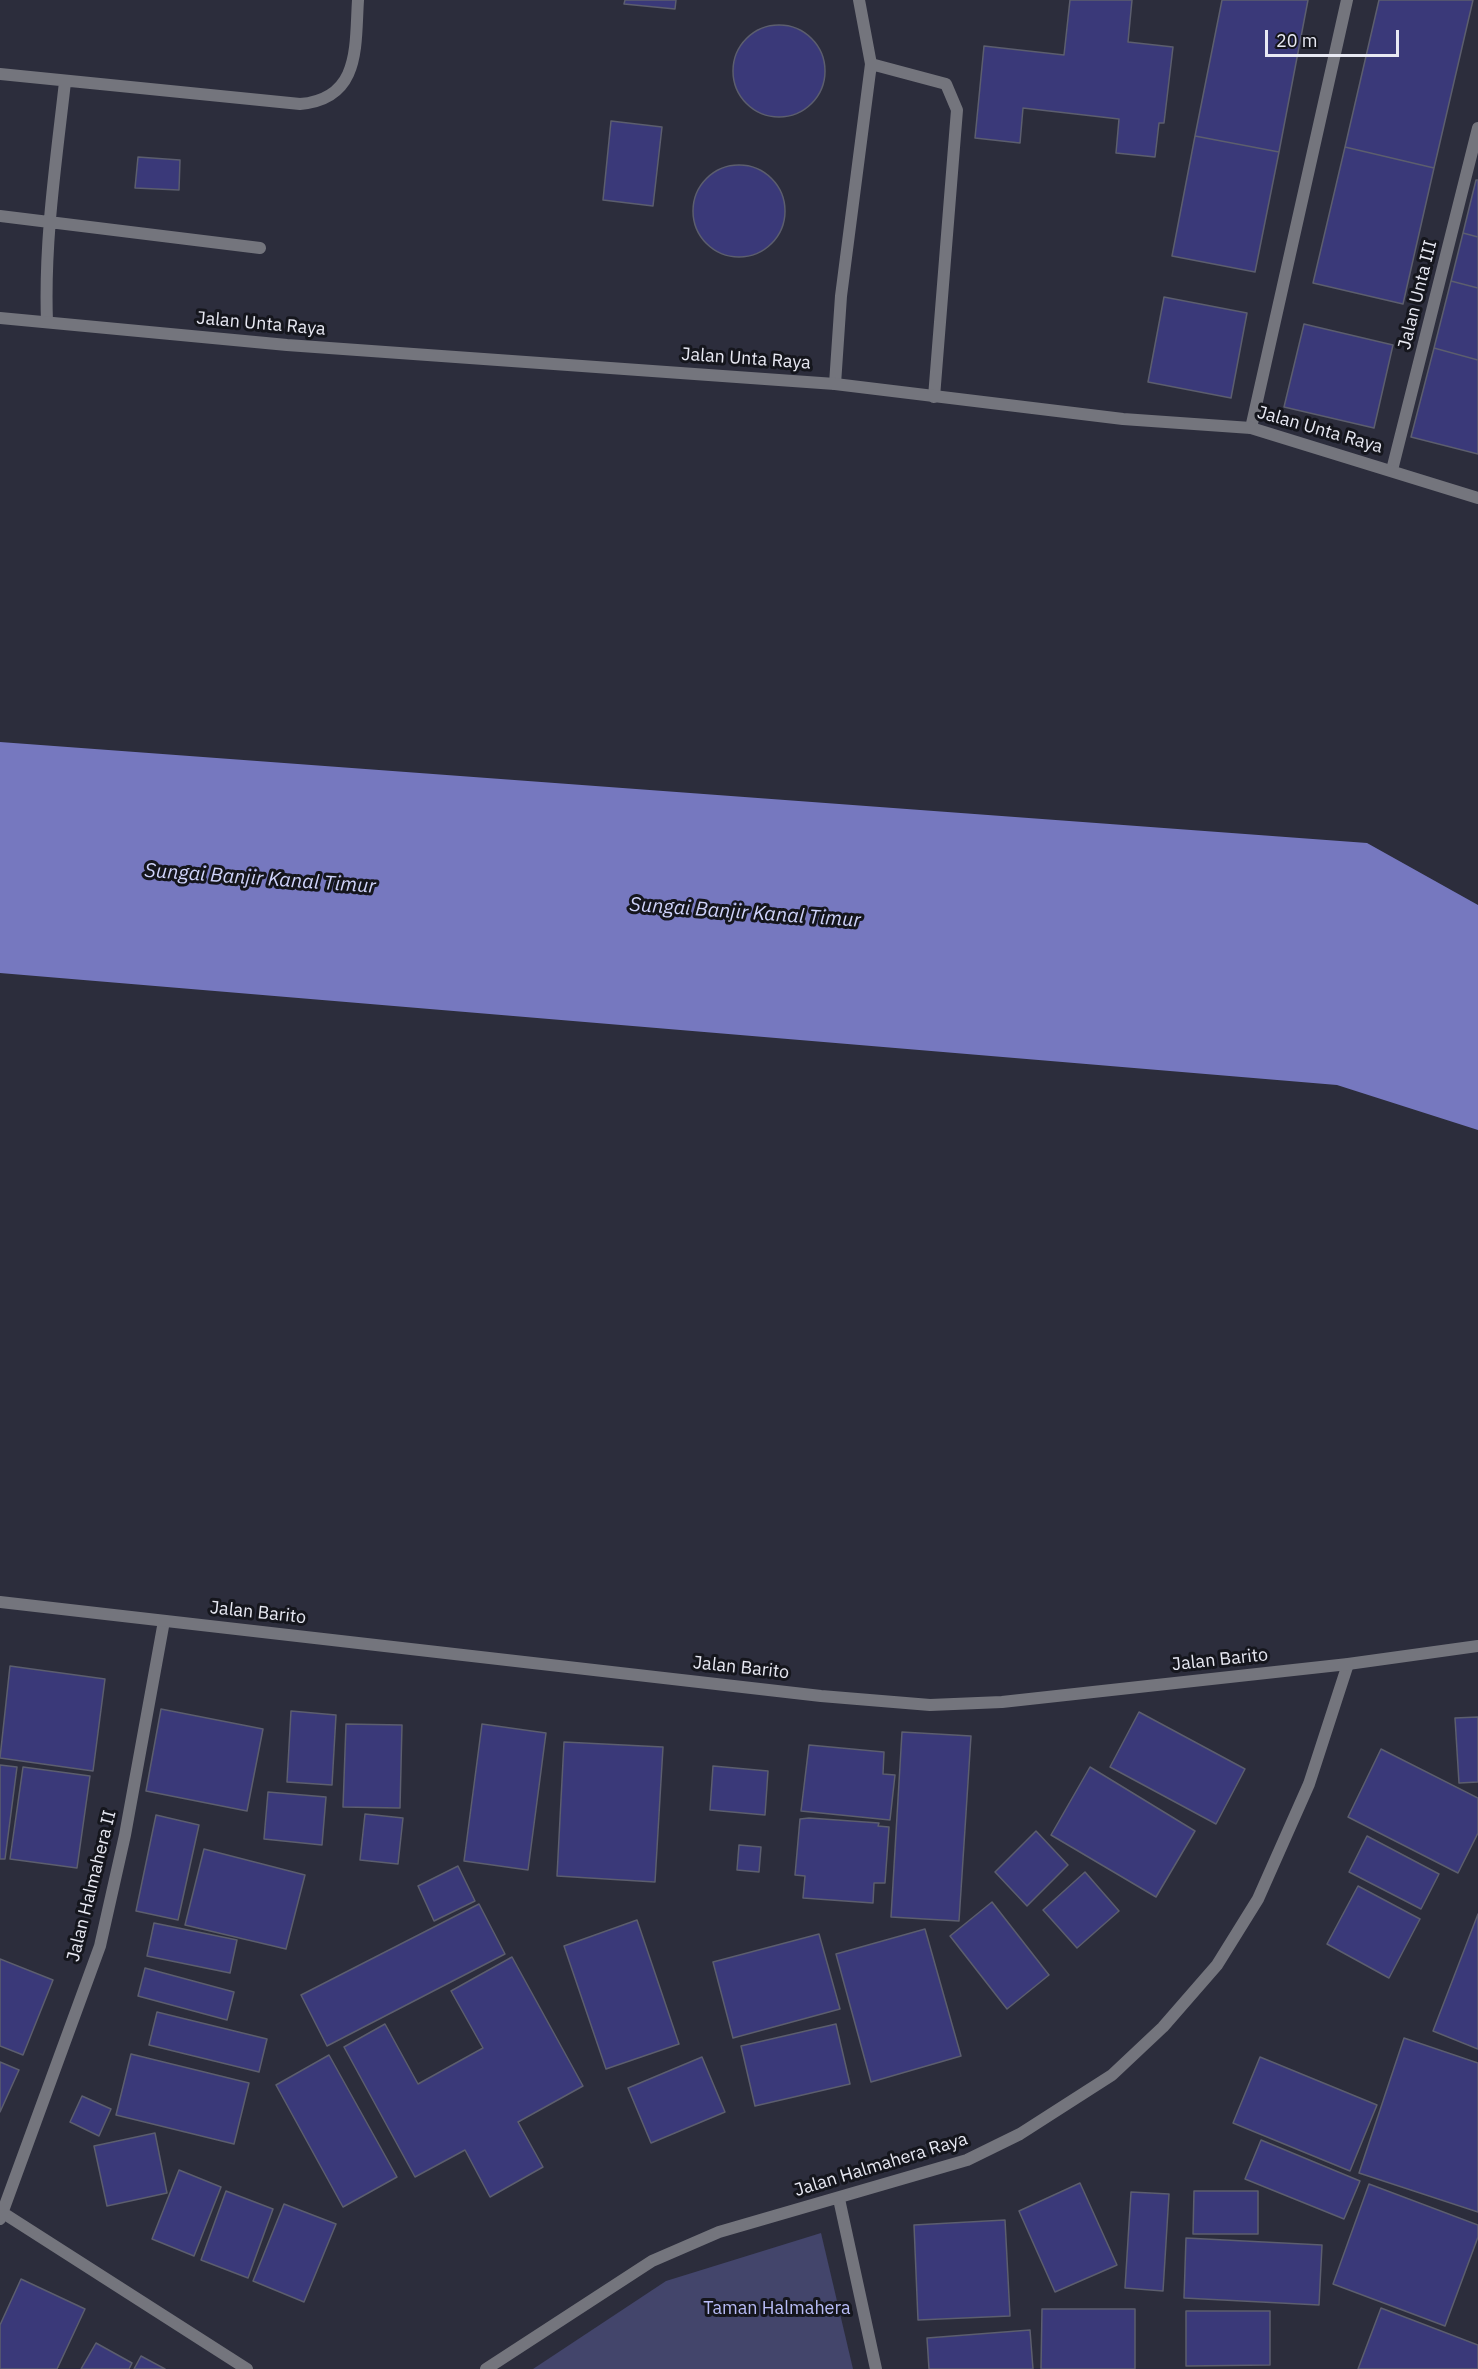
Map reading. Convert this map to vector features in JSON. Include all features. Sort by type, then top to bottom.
[{"type":"street","points":[[0,74],[300,104],[317,102],[334,93],[347,79],[354,56],[358,0]]},
{"type":"street","points":[[835,384],[841,296],[872,64],[859,0]]},
{"type":"street","points":[[1251,428],[1347,0]]},
{"type":"street","points":[[872,64],[946,84],[957,110],[934,396]]},
{"type":"street","points":[[47,322],[46,278],[50,221],[65,82]]},
{"type":"street","name":"Jalan Unta III","points":[[1392,470],[1478,128]]},
{"type":"street","points":[[0,216],[260,248]]},
{"type":"street","name":"Jalan Unta Raya","points":[[0,318],[287,345],[835,384],[1122,419],[1251,428],[1478,498]]},
{"type":"street","name":"Jalan Barito","points":[[0,1602],[821,1696],[930,1705],[1002,1702],[1348,1664],[1478,1646]]},
{"type":"street","name":"Jalan Halmahera II","points":[[1,2215],[100,1946],[125,1835],[164,1621]]},
{"type":"street","name":"Jalan Halmahera Raya","points":[[486,2369],[652,2261],[719,2232],[967,2160],[1020,2134],[1112,2075],[1163,2027],[1217,1965],[1258,1899],[1309,1784],[1348,1664]]},
{"type":"street","points":[[839,2199],[876,2369]]},
{"type":"street","points":[[1,2215],[247,2369]]},
{"type":"green space","name":"Taman Halmahera","points":[[821,2233],[853,2369],[533,2369],[666,2281]]},
{"type":"water","name":"Sungai Banjir Kanal Timur","points":[[0,742],[1367,843],[1478,905],[1478,1130],[1337,1085],[0,973]]},
{"type":"building","points":[[625,0],[676,0],[675,9],[624,4]]},
{"type":"building","points":[[1070,0],[1132,0],[1128,42],[1173,47],[1164,123],[1159,123],[1155,157],[1116,153],[1119,119],[1023,108],[1020,143],[975,138],[984,46],[1064,55]]},
{"type":"building","points":[[1222,0],[1308,0],[1279,152],[1195,136]]},
{"type":"building","points":[[1379,0],[1473,0],[1434,168],[1345,147]]},
{"type":"building","points":[[779,25],[797,29],[811,39],[821,53],[825,71],[821,89],[811,103],[797,113],[779,117],[761,113],[747,103],[737,89],[733,71],[737,53],[747,39],[761,29]]},
{"type":"building","points":[[611,121],[662,127],[653,206],[603,200]]},
{"type":"building","points":[[1195,136],[1279,152],[1255,272],[1172,256]]},
{"type":"building","points":[[1345,147],[1434,168],[1403,304],[1313,283]]},
{"type":"building","points":[[138,157],[180,160],[179,190],[135,188]]},
{"type":"building","points":[[739,165],[757,168],[772,178],[782,193],[785,211],[782,229],[772,244],[757,254],[739,257],[721,254],[706,244],[696,229],[693,211],[696,193],[706,178],[721,168]]},
{"type":"building","points":[[1476,180],[1478,180],[1478,237],[1463,233]]},
{"type":"building","points":[[1463,233],[1478,237],[1478,288],[1451,281]]},
{"type":"building","points":[[1451,281],[1478,288],[1478,360],[1434,348]]},
{"type":"building","points":[[1164,297],[1247,313],[1231,398],[1148,382]]},
{"type":"building","points":[[1304,324],[1393,345],[1374,428],[1284,407]]},
{"type":"building","points":[[1434,348],[1478,360],[1478,454],[1411,437]]},
{"type":"building","points":[[10,1666],[105,1679],[93,1771],[0,1758]]},
{"type":"building","points":[[161,1709],[263,1729],[247,1811],[146,1791]]},
{"type":"building","points":[[291,1711],[336,1715],[332,1785],[287,1782]]},
{"type":"building","points":[[1139,1712],[1245,1769],[1216,1824],[1110,1767]]},
{"type":"building","points":[[1478,1717],[1478,1782],[1459,1783],[1455,1718]]},
{"type":"building","points":[[346,1724],[402,1725],[400,1808],[343,1807]]},
{"type":"building","points":[[482,1724],[546,1733],[528,1870],[464,1861]]},
{"type":"building","points":[[902,1732],[971,1736],[959,1921],[891,1917]]},
{"type":"building","points":[[564,1742],[663,1747],[655,1882],[557,1876]]},
{"type":"building","points":[[809,1745],[884,1752],[883,1774],[895,1775],[890,1820],[801,1811]]},
{"type":"building","points":[[1381,1749],[1478,1798],[1478,1833],[1458,1873],[1348,1817]]},
{"type":"building","points":[[0,1765],[17,1767],[5,1859],[0,1859]]},
{"type":"building","points":[[713,1766],[768,1771],[765,1815],[710,1810]]},
{"type":"building","points":[[23,1767],[90,1776],[77,1868],[10,1859]]},
{"type":"building","points":[[1090,1767],[1195,1831],[1156,1897],[1051,1835]]},
{"type":"building","points":[[268,1792],[326,1797],[322,1845],[264,1839]]},
{"type":"building","points":[[365,1814],[403,1818],[398,1864],[360,1860]]},
{"type":"building","points":[[156,1815],[199,1825],[178,1920],[136,1911]]},
{"type":"building","points":[[800,1819],[879,1823],[878,1826],[889,1827],[885,1883],[874,1883],[873,1903],[803,1898],[805,1876],[795,1875]]},
{"type":"building","points":[[1036,1831],[1068,1865],[1027,1906],[995,1872]]},
{"type":"building","points":[[1367,1836],[1439,1874],[1421,1909],[1349,1872]]},
{"type":"building","points":[[739,1845],[761,1847],[759,1872],[737,1870]]},
{"type":"building","points":[[204,1849],[305,1875],[286,1949],[185,1925]]},
{"type":"building","points":[[458,1866],[475,1901],[434,1921],[418,1886]]},
{"type":"building","points":[[1085,1872],[1119,1911],[1077,1948],[1043,1910]]},
{"type":"building","points":[[1358,1886],[1420,1919],[1389,1978],[1327,1944]]},
{"type":"building","points":[[992,1902],[1049,1975],[1007,2009],[950,1936]]},
{"type":"building","points":[[479,1904],[505,1954],[327,2046],[301,1995]]},
{"type":"building","points":[[1478,1914],[1478,2049],[1433,2031]]},
{"type":"building","points":[[637,1920],[679,2044],[606,2069],[564,1946]]},
{"type":"building","points":[[154,1923],[237,1940],[230,1973],[147,1956]]},
{"type":"building","points":[[925,1929],[961,2056],[871,2082],[836,1954]]},
{"type":"building","points":[[819,1934],[840,2009],[733,2038],[713,1962]]},
{"type":"building","points":[[512,1957],[583,2086],[518,2122],[543,2167],[490,2197],[465,2150],[415,2177],[344,2047],[385,2024],[418,2084],[483,2048],[451,1991]]},
{"type":"building","points":[[0,1959],[53,1980],[23,2055],[0,2046]]},
{"type":"building","points":[[145,1968],[234,1992],[227,2020],[138,1996]]},
{"type":"building","points":[[157,2012],[267,2039],[259,2072],[149,2045]]},
{"type":"building","points":[[836,2024],[850,2084],[755,2106],[741,2046]]},
{"type":"building","points":[[1404,2038],[1478,2063],[1478,2212],[1359,2173]]},
{"type":"building","points":[[131,2054],[249,2083],[234,2144],[116,2115]]},
{"type":"building","points":[[329,2055],[397,2177],[343,2207],[276,2085]]},
{"type":"building","points":[[702,2057],[725,2112],[651,2143],[628,2088]]},
{"type":"building","points":[[1260,2057],[1377,2105],[1350,2171],[1233,2123]]},
{"type":"building","points":[[0,2062],[19,2070],[0,2112]]},
{"type":"building","points":[[82,2096],[111,2109],[99,2136],[70,2122]]},
{"type":"building","points":[[155,2133],[167,2193],[107,2206],[94,2146]]},
{"type":"building","points":[[1261,2140],[1360,2181],[1344,2219],[1245,2179]]},
{"type":"building","points":[[179,2170],[221,2187],[194,2256],[152,2239]]},
{"type":"building","points":[[1080,2183],[1117,2265],[1055,2292],[1019,2211]]},
{"type":"building","points":[[1369,2184],[1478,2225],[1478,2237],[1445,2326],[1333,2284]]},
{"type":"building","points":[[226,2191],[273,2209],[248,2278],[201,2260]]},
{"type":"building","points":[[1194,2191],[1258,2191],[1258,2234],[1193,2234]]},
{"type":"building","points":[[1131,2192],[1169,2194],[1163,2291],[1125,2288]]},
{"type":"building","points":[[284,2204],[336,2224],[304,2302],[253,2281]]},
{"type":"building","points":[[1005,2220],[1010,2316],[918,2320],[914,2225]]},
{"type":"building","points":[[1186,2238],[1322,2245],[1319,2305],[1184,2298]]},
{"type":"building","points":[[21,2279],[85,2309],[57,2369],[0,2369],[0,2325]]},
{"type":"building","points":[[1381,2308],[1478,2345],[1478,2369],[1358,2369]]},
{"type":"building","points":[[1042,2309],[1135,2309],[1135,2369],[1041,2369]]},
{"type":"building","points":[[1186,2311],[1270,2311],[1270,2365],[1186,2366]]},
{"type":"building","points":[[1030,2330],[1033,2369],[929,2369],[927,2338]]},
{"type":"building","points":[[96,2343],[132,2363],[129,2369],[81,2369]]},
{"type":"building","points":[[141,2356],[165,2369],[134,2369]]}]
